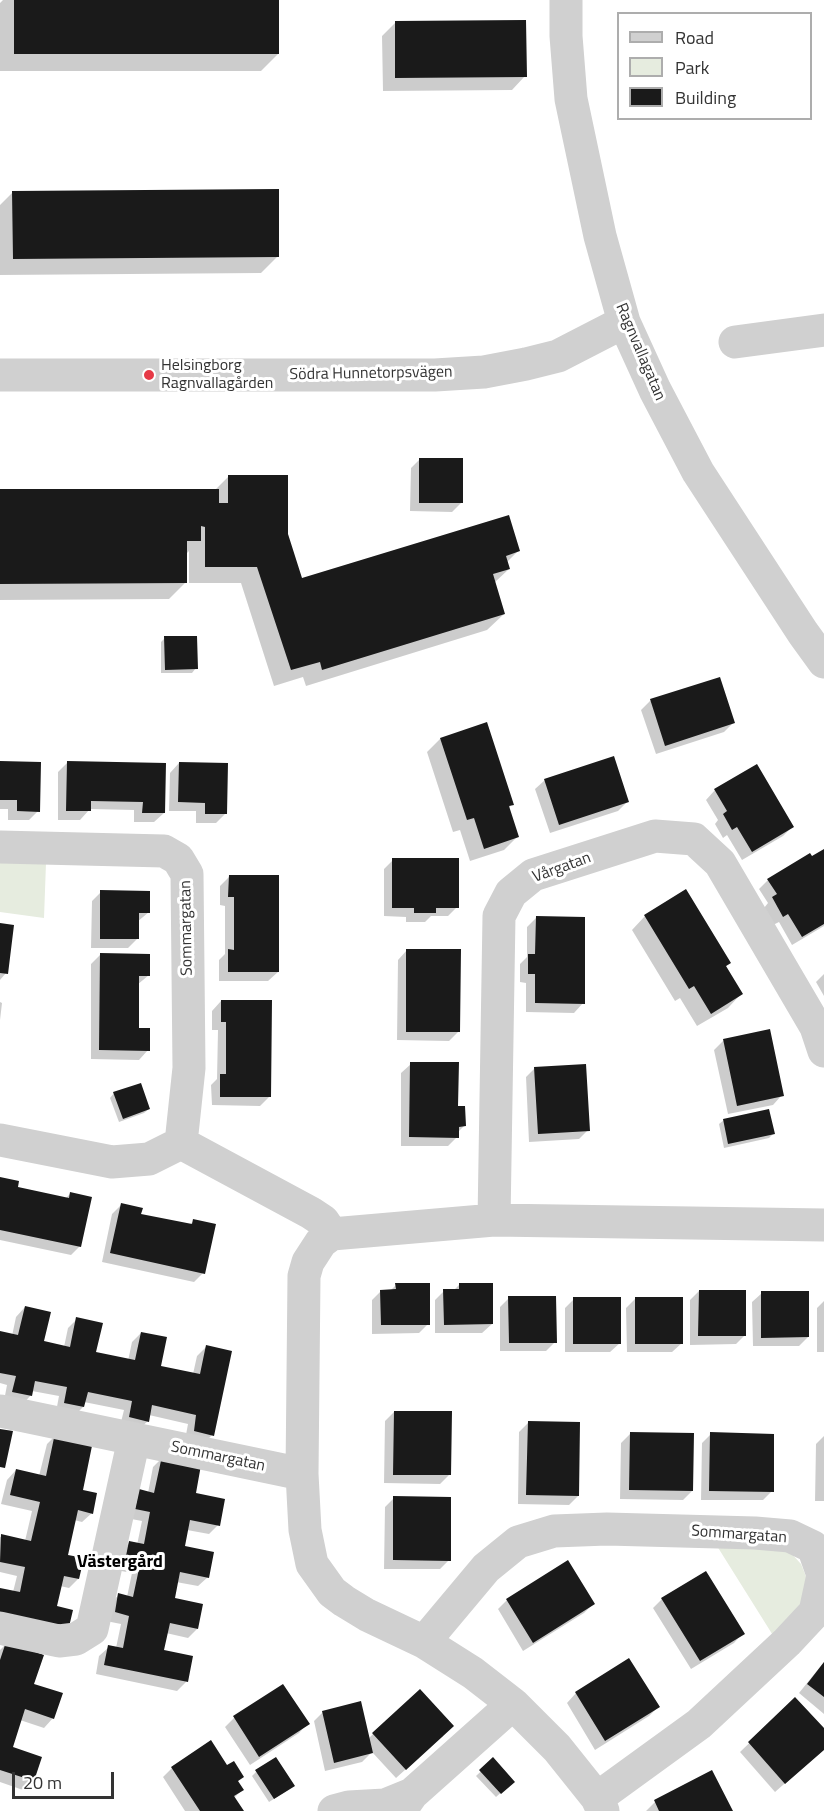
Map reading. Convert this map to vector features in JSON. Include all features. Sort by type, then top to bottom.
[{"type":"street","name":"Ragnvallagatan","points":[[566,0],[566,36],[571,99],[600,236],[624,322],[655,390],[698,472],[824,662]]},
{"type":"street","name":"Södra Hunnetorpsvägen","points":[[0,375],[435,375],[484,372],[558,356],[624,322]]},
{"type":"street","points":[[735,342],[824,330]]},
{"type":"street","name":"Vårgatan","points":[[494,1220],[499,916],[511,893],[533,875],[655,836],[694,839],[720,863],[816,1027],[824,1051]]},
{"type":"street","name":"Sommargatan","points":[[0,847],[164,851],[178,859],[187,874],[189,1057],[181,1143]]},
{"type":"street","points":[[0,1140],[112,1162],[149,1159],[181,1143],[311,1213],[323,1221],[332,1234],[494,1220],[824,1225]]},
{"type":"street","name":"Sommargatan","points":[[332,1234],[321,1242],[314,1252],[304,1276],[302,1474],[305,1530],[312,1564],[320,1577],[344,1601],[367,1615],[424,1642],[473,1673],[513,1704],[557,1748],[600,1805],[699,1724],[787,1642],[815,1612],[824,1575],[813,1547],[790,1536],[607,1529],[554,1532],[518,1542],[486,1569],[424,1642]]},
{"type":"street","name":"Sommargatan","points":[[0,1411],[302,1474]]},
{"type":"street","points":[[0,1628],[59,1641],[76,1639],[92,1629],[134,1439]]},
{"type":"street","points":[[334,1811],[350,1807],[406,1803],[513,1704]]},
{"type":"green space","points":[[0,863],[46,863],[44,918],[0,912]]},
{"type":"green space","points":[[774,1544],[791,1553],[801,1564],[807,1579],[806,1597],[774,1637],[717,1546]]},
{"type":"building","points":[[14,0],[279,0],[279,54],[14,54]]},
{"type":"building","points":[[526,20],[527,77],[395,78],[395,21]]},
{"type":"building","points":[[279,189],[279,257],[13,259],[12,191]]},
{"type":"building","points":[[419,458],[463,458],[463,503],[419,503]]},
{"type":"building","points":[[228,475],[288,475],[288,534],[302,578],[509,515],[520,551],[506,556],[510,569],[493,574],[505,614],[322,670],[320,662],[291,670],[257,567],[205,567],[205,527],[201,526],[201,541],[187,541],[187,583],[0,584],[0,489],[219,489],[219,503],[228,503]]},
{"type":"building","points":[[164,636],[197,636],[198,669],[165,670]]},
{"type":"building","points":[[720,677],[735,723],[665,746],[650,699]]},
{"type":"building","points":[[487,722],[514,805],[509,806],[519,837],[484,849],[474,818],[467,820],[440,738]]},
{"type":"building","points":[[614,756],[629,802],[559,825],[544,779]]},
{"type":"building","points":[[0,761],[41,762],[40,812],[17,811],[17,800],[0,800]]},
{"type":"building","points":[[67,761],[166,763],[165,813],[142,813],[143,802],[91,801],[91,811],[66,811]]},
{"type":"building","points":[[179,762],[228,763],[227,814],[205,814],[205,803],[178,802]]},
{"type":"building","points":[[757,764],[794,827],[752,852],[737,827],[732,830],[723,814],[727,811],[714,789]]},
{"type":"building","points":[[824,849],[824,924],[802,937],[788,914],[783,917],[772,897],[777,894],[767,879],[810,853],[812,856]]},
{"type":"building","points":[[392,858],[459,858],[459,908],[436,908],[436,913],[414,913],[414,908],[392,908]]},
{"type":"building","points":[[229,875],[279,875],[279,972],[228,972],[228,949],[234,950],[234,897],[228,897]]},
{"type":"building","points":[[686,889],[731,963],[726,966],[743,994],[711,1014],[694,986],[689,989],[644,915]]},
{"type":"building","points":[[100,890],[150,891],[150,913],[139,913],[139,939],[100,939]]},
{"type":"building","points":[[536,916],[585,917],[585,1004],[535,1003],[535,974],[528,974],[528,954],[535,954]]},
{"type":"building","points":[[0,923],[14,925],[8,974],[0,973]]},
{"type":"building","points":[[406,949],[461,949],[460,1032],[406,1032]]},
{"type":"building","points":[[100,953],[150,954],[150,976],[139,976],[139,1028],[150,1028],[150,1051],[99,1050]]},
{"type":"building","points":[[221,1000],[272,1000],[271,1097],[220,1097],[220,1074],[226,1074],[226,1022],[221,1022]]},
{"type":"building","points":[[770,1029],[784,1096],[737,1106],[723,1039]]},
{"type":"building","points":[[410,1062],[459,1062],[458,1106],[465,1106],[466,1126],[459,1127],[459,1138],[409,1137]]},
{"type":"building","points":[[586,1064],[590,1131],[538,1134],[534,1067]]},
{"type":"building","points":[[141,1083],[150,1109],[123,1119],[113,1092]]},
{"type":"building","points":[[769,1109],[775,1134],[728,1144],[723,1119]]},
{"type":"building","points":[[0,1177],[19,1181],[18,1187],[69,1198],[70,1192],[92,1197],[81,1247],[0,1230]]},
{"type":"building","points":[[121,1203],[143,1208],[141,1214],[192,1224],[193,1219],[216,1224],[205,1274],[110,1253]]},
{"type":"building","points":[[395,1283],[430,1283],[430,1325],[381,1325],[380,1290],[396,1289]]},
{"type":"building","points":[[459,1283],[493,1283],[493,1324],[444,1325],[443,1289],[459,1289]]},
{"type":"building","points":[[699,1290],[746,1290],[746,1336],[698,1336]]},
{"type":"building","points":[[761,1291],[809,1291],[809,1337],[761,1338]]},
{"type":"building","points":[[508,1296],[556,1296],[557,1343],[509,1343]]},
{"type":"building","points":[[573,1297],[621,1297],[621,1344],[573,1344]]},
{"type":"building","points":[[635,1297],[683,1297],[683,1344],[635,1344]]},
{"type":"building","points":[[25,1306],[51,1312],[44,1341],[70,1347],[76,1317],[103,1323],[96,1352],[135,1360],[141,1332],[167,1337],[161,1366],[200,1374],[206,1345],[232,1351],[214,1436],[194,1431],[196,1415],[152,1405],[149,1422],[129,1417],[132,1401],[88,1392],[84,1407],[64,1403],[67,1387],[35,1381],[32,1396],[12,1392],[16,1376],[0,1373],[0,1331],[18,1335]]},
{"type":"building","points":[[394,1411],[452,1411],[451,1475],[393,1475]]},
{"type":"building","points":[[528,1421],[580,1422],[579,1496],[526,1495]]},
{"type":"building","points":[[0,1429],[13,1431],[5,1468],[0,1467]]},
{"type":"building","points":[[630,1432],[694,1433],[693,1491],[629,1490]]},
{"type":"building","points":[[710,1432],[774,1434],[774,1492],[709,1491]]},
{"type":"building","points":[[55,1433],[93,1441],[83,1490],[97,1493],[93,1514],[78,1510],[68,1555],[84,1558],[79,1579],[64,1576],[57,1606],[73,1610],[68,1631],[0,1616],[0,1588],[20,1592],[25,1567],[0,1562],[1,1534],[31,1541],[40,1502],[10,1495],[16,1469],[46,1476]]},
{"type":"building","points":[[162,1456],[201,1465],[196,1493],[225,1499],[220,1526],[190,1520],[185,1546],[214,1552],[209,1578],[180,1572],[175,1598],[203,1604],[198,1629],[170,1623],[164,1650],[193,1656],[188,1682],[104,1665],[108,1645],[123,1648],[129,1616],[115,1612],[118,1593],[133,1597],[140,1564],[125,1561],[129,1541],[144,1544],[150,1512],[135,1509],[139,1489],[154,1493]]},
{"type":"building","points":[[393,1496],[451,1497],[451,1561],[393,1560]]},
{"type":"building","points":[[568,1560],[595,1604],[533,1643],[506,1599]]},
{"type":"building","points":[[706,1571],[745,1634],[700,1661],[661,1598]]},
{"type":"building","points":[[6,1642],[44,1655],[34,1684],[63,1693],[54,1719],[25,1709],[13,1747],[42,1757],[34,1781],[0,1770],[0,1660]]},
{"type":"building","points":[[629,1658],[660,1707],[605,1741],[575,1692]]},
{"type":"building","points":[[824,1662],[824,1697],[807,1684]]},
{"type":"building","points":[[283,1684],[310,1724],[259,1757],[233,1716]]},
{"type":"building","points":[[420,1689],[454,1726],[406,1770],[372,1733]]},
{"type":"building","points":[[795,1697],[824,1728],[824,1750],[785,1784],[748,1742]]},
{"type":"building","points":[[361,1701],[373,1753],[334,1763],[322,1711]]},
{"type":"building","points":[[211,1740],[227,1765],[234,1761],[244,1777],[238,1781],[244,1790],[234,1796],[244,1811],[200,1811],[171,1767]]},
{"type":"building","points":[[276,1757],[295,1786],[274,1799],[255,1770]]},
{"type":"building","points":[[493,1757],[515,1782],[501,1794],[479,1770]]},
{"type":"building","points":[[712,1770],[733,1811],[659,1811],[654,1800]]},
{"type":"place","name":"Helsingborg Ragnvallagården","points":[[149,375]]},
{"type":"district","name":"Västergård","points":[[120,1563]]}]
